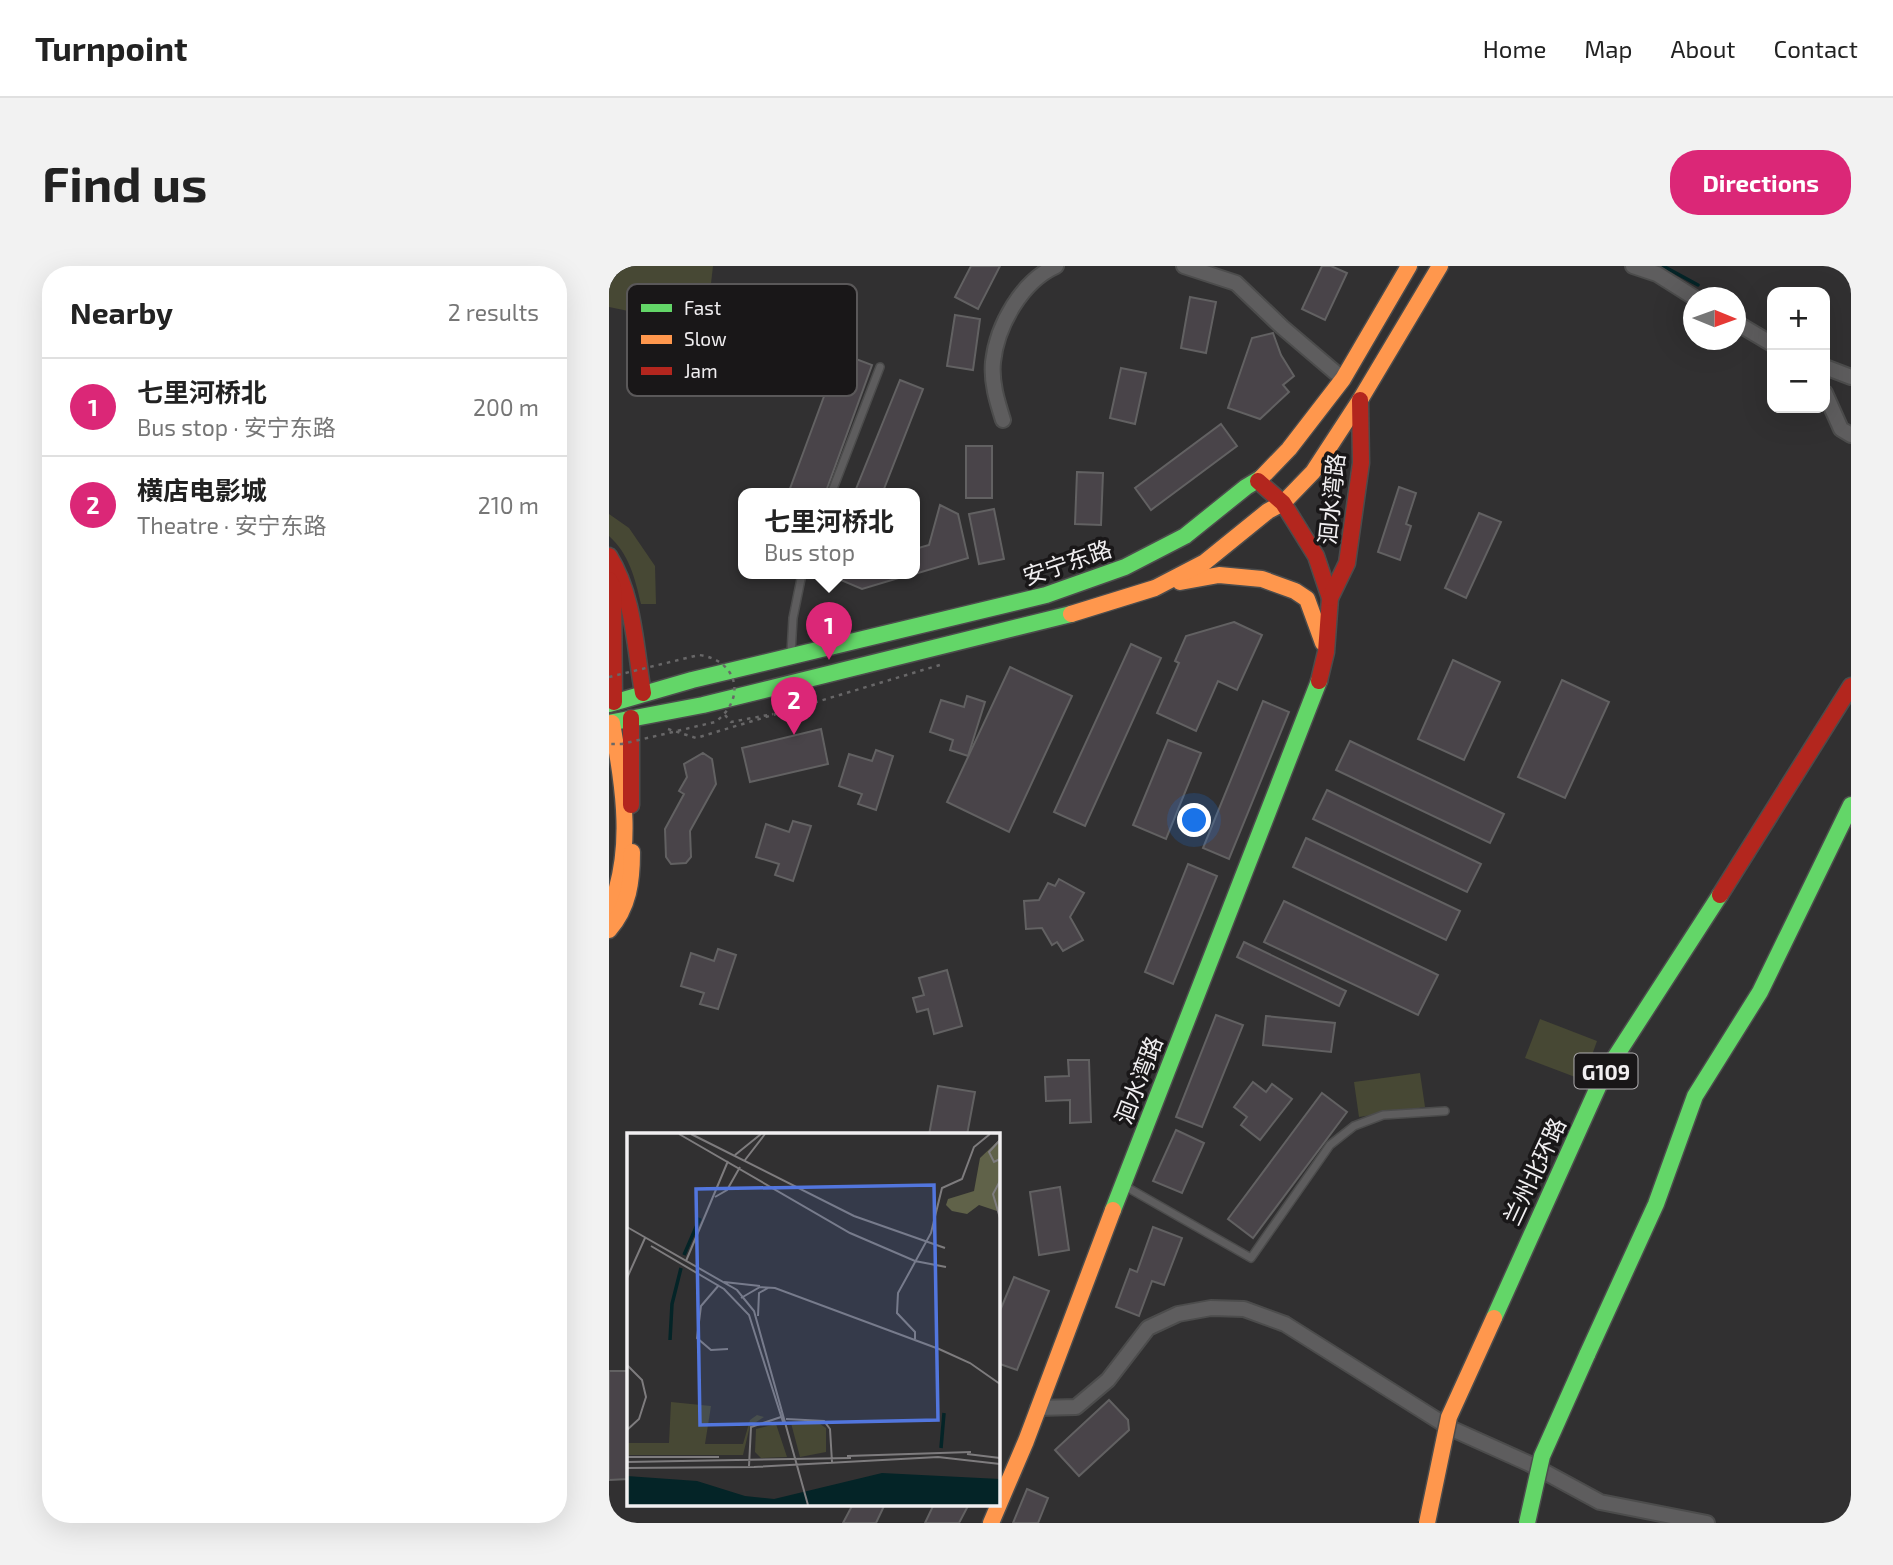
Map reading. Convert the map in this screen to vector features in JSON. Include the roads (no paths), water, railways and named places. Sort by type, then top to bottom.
[{"type":"main road","name":"安宁东路","points":[[612,703],[643,693],[1046,596],[1125,567],[1185,536],[1246,487],[1258,481],[1289,449],[1343,380],[1409,266]]},
{"type":"main road","points":[[1155,588],[1205,562],[1283,503],[1313,472],[1360,400],[1440,266]]},
{"type":"main road","name":"洄水湾路","points":[[1330,598],[1347,563],[1360,463],[1360,400]]},
{"type":"main road","name":"洄水湾路","points":[[999,1503],[1321,676],[1327,652],[1330,598],[1316,556],[1283,503],[1258,481]]},
{"type":"main road","points":[[609,556],[615,563],[627,600],[643,693]]},
{"type":"main road","points":[[609,911],[624,866],[622,780],[610,723],[703,705],[1052,620],[1155,588],[1219,575],[1262,579],[1295,591],[1307,599],[1327,652]]},
{"type":"main road","points":[[609,580],[613,587],[615,642],[612,703]]},
{"type":"main road","name":"兰州北环路","points":[[1427,1523],[1449,1417],[1603,1076],[1851,686]]},
{"type":"main road","points":[[609,930],[616,923],[628,900],[632,874],[631,718]]},
{"type":"main road","points":[[1527,1523],[1542,1457],[1656,1204],[1695,1096],[1760,992],[1851,805]]},
{"type":"main road","name":"洄水湾路","points":[[991,1523],[998,1506]]},
{"type":"street","points":[[1003,420],[994,392],[993,362],[1000,333],[1027,287],[1056,266]]},
{"type":"street","points":[[1184,266],[1236,282],[1282,327],[1343,380]]},
{"type":"street","points":[[1633,266],[1657,274],[1683,290]]},
{"type":"street","points":[[1746,329],[1767,341]]},
{"type":"street","points":[[1830,370],[1851,377]]},
{"type":"street","points":[[1830,404],[1842,429],[1851,435]]},
{"type":"street","points":[[1038,1408],[1076,1407],[1108,1380],[1148,1328],[1178,1314],[1211,1308],[1244,1310],[1285,1324],[1450,1428],[1529,1464],[1599,1502],[1707,1523]]},
{"type":"lane","points":[[833,488],[880,367]]},
{"type":"lane","points":[[790,657],[793,618],[801,579]]},
{"type":"lane","points":[[1122,1185],[1251,1258],[1330,1145],[1354,1126],[1383,1115],[1445,1111]]},
{"type":"waterway","points":[[1663,266],[1698,285]]},
{"type":"place","name":"七里河桥北","points":[[829,660]]},
{"type":"place","name":"横店电影城","points":[[794,735]]}]
